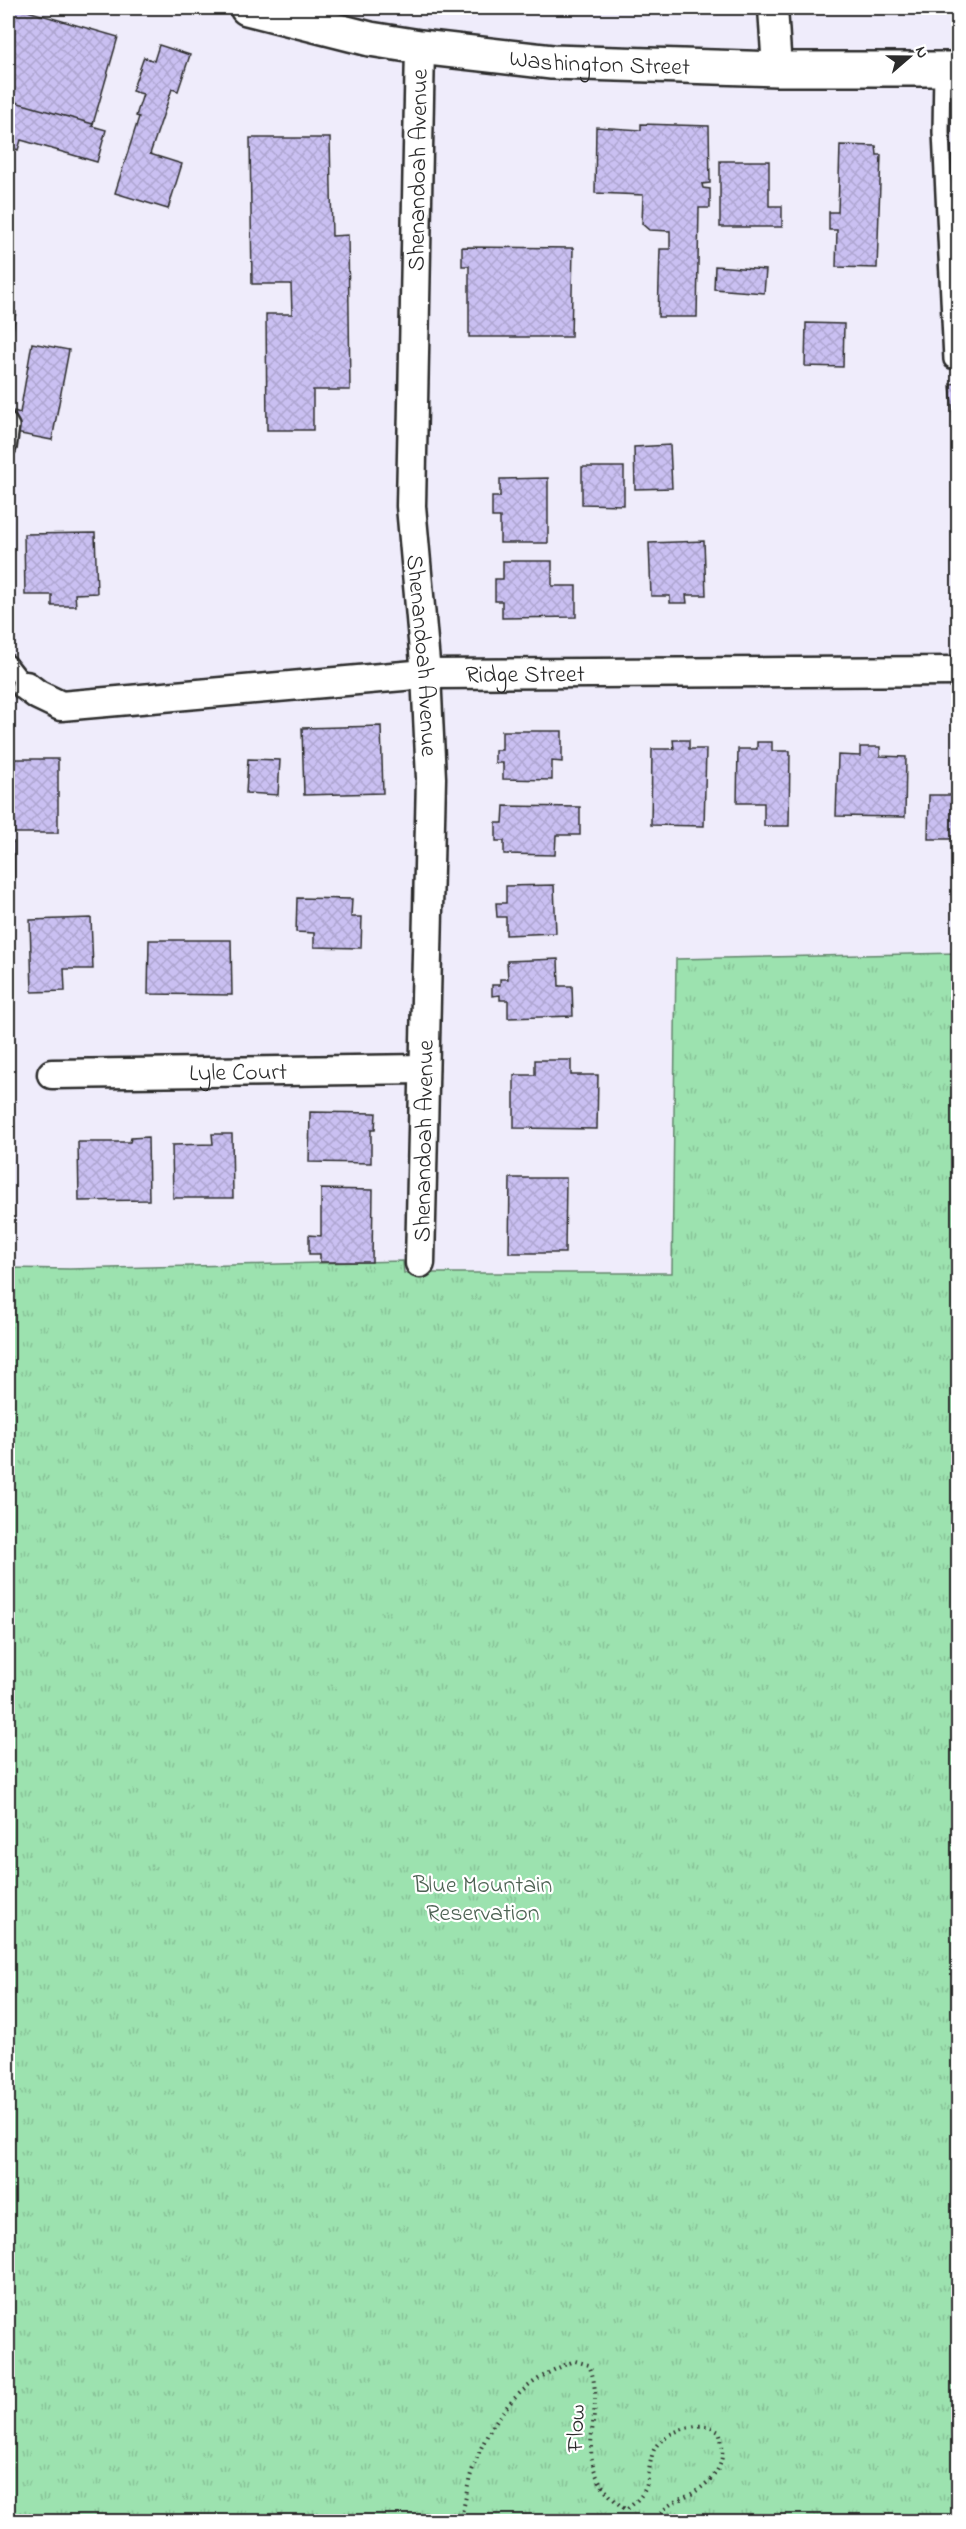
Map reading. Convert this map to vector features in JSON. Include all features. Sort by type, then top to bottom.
[{"type":"street","name":"Washington Street","points":[[248,8],[370,39],[552,62],[777,69],[950,69]]},
{"type":"street","points":[[773,8],[777,69]]},
{"type":"street","name":"Shenandoah Avenue","points":[[420,47],[411,506],[426,674],[431,778],[420,1263]]},
{"type":"street","name":"Ridge Street","points":[[26,686],[38,695],[61,706],[426,674],[958,671]]},
{"type":"street","name":"Lyle Court","points":[[52,1074],[424,1069]]},
{"type":"lane","points":[[950,69],[941,132],[952,360],[958,359]]},
{"type":"lane","points":[[8,421],[11,426],[8,448]]},
{"type":"lane","points":[[8,663],[26,686]]},
{"type":"path","name":"Flow","points":[[458,2522],[465,2508],[472,2469],[487,2437],[504,2410],[517,2394],[538,2377],[575,2361],[589,2365],[595,2380],[590,2447],[591,2464],[615,2502],[626,2510],[642,2497],[650,2478],[653,2450],[667,2436],[691,2427],[708,2426],[719,2431],[724,2445],[723,2460],[715,2475],[691,2494],[668,2506],[654,2522]]},
{"type":"green space","name":"Blue Mountain Reservation","points":[[958,953],[958,2521],[8,2522],[8,1268],[70,1269],[403,1261],[404,1273],[672,1273],[676,959]]},
{"type":"building","points":[[8,8],[17,8],[118,37],[93,124],[8,100]]},
{"type":"building","points":[[663,8],[702,8],[664,11]]},
{"type":"building","points":[[159,45],[190,55],[178,91],[172,89],[150,154],[182,164],[168,209],[115,193],[139,117],[136,116],[143,94],[132,91],[144,57],[154,61]]},
{"type":"building","points":[[8,100],[93,124],[92,126],[106,130],[97,162],[21,140],[18,150],[8,147]]},
{"type":"building","points":[[641,124],[709,126],[710,183],[702,184],[703,188],[710,189],[710,208],[699,208],[697,317],[658,317],[660,249],[670,249],[670,231],[649,230],[642,224],[643,195],[595,193],[596,127],[641,130]]},
{"type":"building","points":[[250,138],[330,138],[332,236],[348,235],[350,390],[313,390],[313,430],[267,430],[266,314],[292,314],[291,284],[252,284]]},
{"type":"building","points":[[840,145],[876,146],[877,155],[881,155],[877,268],[836,267],[837,230],[829,230],[829,212],[838,212]]},
{"type":"building","points":[[720,161],[769,161],[769,206],[782,206],[782,227],[720,227]]},
{"type":"building","points":[[462,247],[573,248],[571,337],[469,337],[469,266],[462,266]]},
{"type":"building","points":[[715,266],[766,270],[764,293],[714,289]]},
{"type":"building","points":[[8,311],[16,312],[9,356],[8,356]]},
{"type":"building","points":[[806,323],[844,324],[843,367],[805,366]]},
{"type":"building","points":[[32,343],[69,350],[52,440],[10,432],[14,411],[20,413]]},
{"type":"building","points":[[958,383],[958,468],[950,384]]},
{"type":"building","points":[[670,445],[672,488],[635,489],[634,447]]},
{"type":"building","points":[[582,467],[624,467],[624,505],[582,504]]},
{"type":"building","points":[[548,478],[548,543],[500,543],[500,517],[492,517],[492,497],[500,497],[500,479]]},
{"type":"building","points":[[95,533],[97,593],[75,594],[76,606],[52,606],[52,595],[25,595],[24,534]]},
{"type":"building","points":[[704,541],[706,595],[686,595],[687,603],[670,603],[670,596],[651,596],[649,543]]},
{"type":"building","points":[[503,561],[552,561],[552,586],[576,586],[576,617],[502,618],[502,601],[495,601],[495,579],[503,579]]},
{"type":"building","points":[[381,726],[383,793],[304,795],[302,728]]},
{"type":"building","points":[[502,731],[562,731],[562,762],[552,761],[552,780],[503,779],[503,763],[495,763],[495,750],[502,750]]},
{"type":"building","points":[[673,740],[689,740],[689,749],[706,749],[704,826],[651,825],[652,749],[674,749]]},
{"type":"building","points":[[757,742],[772,742],[772,751],[790,751],[789,826],[764,826],[764,803],[737,803],[738,749],[757,749]]},
{"type":"building","points":[[860,747],[880,747],[880,756],[906,757],[905,817],[836,816],[838,755],[860,756]]},
{"type":"building","points":[[13,759],[58,759],[58,833],[13,833]]},
{"type":"building","points":[[248,759],[280,760],[278,795],[246,793]]},
{"type":"building","points":[[929,795],[958,795],[958,839],[928,839]]},
{"type":"building","points":[[504,806],[580,807],[580,835],[556,835],[555,855],[504,854],[504,841],[496,841],[496,823],[503,823]]},
{"type":"building","points":[[8,842],[14,842],[14,879],[8,879]]},
{"type":"building","points":[[554,885],[556,933],[506,935],[506,917],[497,917],[496,903],[506,903],[506,886]]},
{"type":"building","points":[[297,898],[352,899],[351,917],[362,917],[361,948],[314,947],[314,933],[296,932]]},
{"type":"building","points":[[91,918],[93,969],[64,969],[65,991],[32,992],[30,920]]},
{"type":"building","points":[[149,940],[231,940],[232,995],[148,994]]},
{"type":"building","points":[[558,959],[559,986],[572,986],[573,1016],[508,1018],[508,1000],[500,1000],[500,995],[492,996],[492,985],[500,985],[500,979],[508,979],[507,961]]},
{"type":"building","points":[[535,1060],[571,1060],[571,1075],[598,1075],[597,1129],[514,1128],[514,1075],[535,1075]]},
{"type":"building","points":[[310,1112],[376,1113],[375,1130],[371,1130],[371,1163],[309,1162]]},
{"type":"building","points":[[212,1134],[232,1134],[233,1198],[173,1198],[172,1145],[213,1144]]},
{"type":"building","points":[[148,1137],[149,1200],[79,1201],[78,1142],[130,1142],[131,1138]]},
{"type":"building","points":[[510,1178],[566,1178],[565,1253],[509,1253]]},
{"type":"building","points":[[321,1189],[373,1190],[372,1262],[320,1262],[320,1254],[309,1254],[309,1235],[321,1236]]}]
